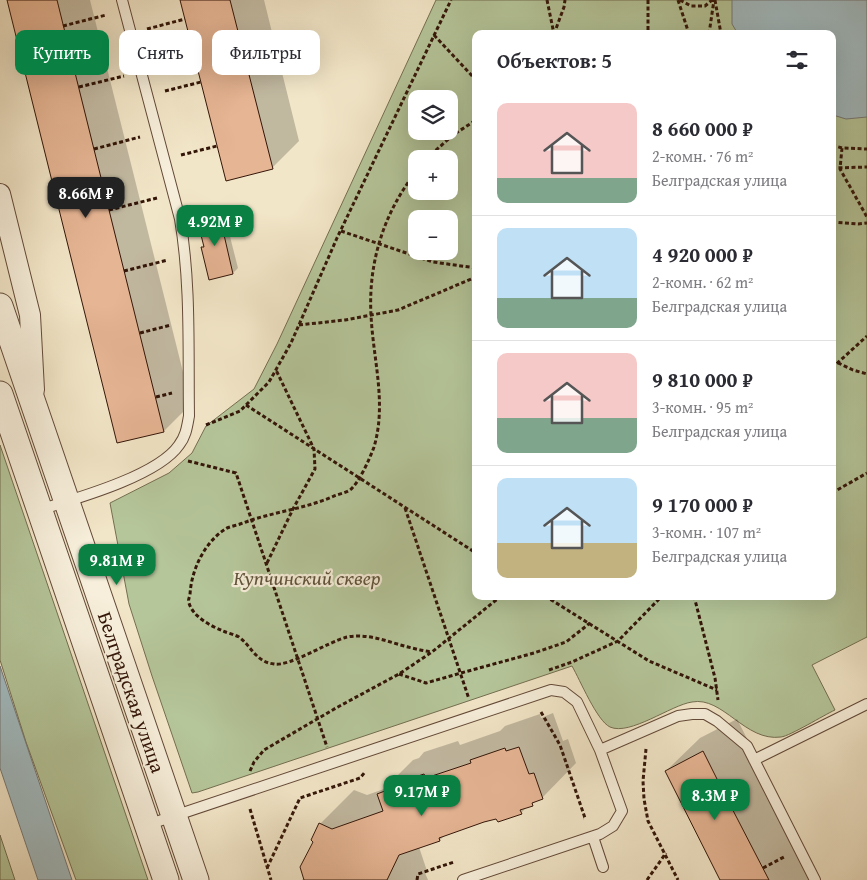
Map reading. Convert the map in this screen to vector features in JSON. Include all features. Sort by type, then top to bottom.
[{"type":"street","points":[[0,194],[30,315],[34,407]]},
{"type":"street","name":"Белградская улица","points":[[0,306],[196,880]]},
{"type":"street","name":"Белградская улица","points":[[0,394],[166,880]]},
{"type":"lane","points":[[124,5],[130,30]]},
{"type":"lane","points":[[39,510],[98,491],[143,472],[168,458],[179,446],[186,433],[189,416],[185,256],[180,219],[142,75]]},
{"type":"lane","points":[[147,825],[551,690],[564,692],[577,702],[600,750],[622,811],[613,826],[600,834],[463,880]]},
{"type":"lane","points":[[754,760],[867,704]]},
{"type":"lane","points":[[600,750],[678,716],[705,714],[717,721],[748,746],[815,880]]},
{"type":"lane","points":[[593,837],[603,867]]},
{"type":"path","points":[[199,428],[240,411],[269,382],[299,325],[341,231],[452,0]]},
{"type":"path","points":[[548,0],[553,30]]},
{"type":"path","points":[[555,30],[565,0]]},
{"type":"path","points":[[648,0],[648,30]]},
{"type":"path","points":[[679,0],[692,6],[705,6],[714,0]]},
{"type":"path","points":[[679,0],[688,30]]},
{"type":"path","points":[[709,30],[714,0]]},
{"type":"path","points":[[714,0],[720,30]]},
{"type":"path","points":[[63,26],[124,5]]},
{"type":"path","points":[[143,30],[185,19]]},
{"type":"path","points":[[434,35],[472,76]]},
{"type":"path","points":[[79,87],[129,75]]},
{"type":"path","points":[[147,96],[201,82]]},
{"type":"path","points":[[436,150],[453,135],[472,123]]},
{"type":"path","points":[[94,148],[157,133]]},
{"type":"path","points":[[164,159],[217,146]]},
{"type":"path","points":[[836,146],[867,150]]},
{"type":"path","points":[[842,148],[840,169],[867,217]]},
{"type":"path","points":[[836,168],[867,167]]},
{"type":"path","points":[[408,182],[388,217],[379,244],[371,283],[371,315],[379,384],[379,420],[373,447],[359,478],[350,490],[327,500],[252,519],[227,529],[210,543],[197,563],[190,588],[189,603],[200,619],[238,637],[260,660],[276,665],[298,658],[330,642],[362,635],[432,652]]},
{"type":"path","points":[[109,210],[173,194]]},
{"type":"path","points":[[836,222],[867,223]]},
{"type":"path","points":[[341,231],[433,262],[472,267]]},
{"type":"path","points":[[124,271],[185,256]]},
{"type":"path","points":[[299,325],[398,310],[472,279]]},
{"type":"path","points":[[140,333],[188,321]]},
{"type":"path","points":[[836,365],[867,336]]},
{"type":"path","points":[[836,362],[867,374]]},
{"type":"path","points":[[267,564],[293,509],[315,469],[314,449],[276,370]]},
{"type":"path","points":[[246,405],[472,550]]},
{"type":"path","points":[[193,462],[236,473],[332,762]]},
{"type":"path","points":[[836,491],[867,473]]},
{"type":"path","points":[[405,507],[474,715]]},
{"type":"path","points":[[248,776],[254,762],[264,750],[398,674],[432,652],[496,600]]},
{"type":"path","points":[[551,600],[649,660],[717,690]]},
{"type":"path","points":[[545,672],[618,641],[658,600]]},
{"type":"path","points":[[695,600],[717,690],[718,708]]},
{"type":"path","points":[[398,674],[426,683],[534,654],[566,642],[590,624]]},
{"type":"path","points":[[464,700],[473,697]]},
{"type":"path","points":[[540,710],[560,745],[585,818],[576,821]]},
{"type":"path","points":[[655,726],[646,747],[643,781],[644,799],[648,821],[678,880]]},
{"type":"path","points":[[318,749],[336,743]]},
{"type":"path","points":[[250,771],[258,768]]},
{"type":"path","points":[[267,868],[300,798],[360,778],[368,769]]},
{"type":"path","points":[[250,808],[271,880]]},
{"type":"path","points":[[647,880],[666,854]]},
{"type":"path","points":[[416,880],[418,874],[455,862]]},
{"type":"green space","name":"Купчинский сквер","points":[[436,0],[867,0],[867,637],[812,665],[835,710],[781,737],[768,737],[756,733],[714,706],[703,702],[683,704],[639,724],[618,729],[610,727],[600,717],[572,666],[192,793],[129,604],[110,503],[169,473],[192,453],[206,426],[254,389],[277,344]]},
{"type":"green space","points":[[0,445],[148,880],[76,880],[26,742],[0,660]]},
{"type":"green space","points":[[0,835],[15,880],[0,880]]},
{"type":"water","points":[[732,0],[867,0],[867,117],[846,119],[836,116],[836,30],[736,30],[732,24]]},
{"type":"water","points":[[0,666],[72,880],[38,880],[0,768]]},
{"type":"building","points":[[7,0],[57,0],[64,30],[15,30],[15,32]]},
{"type":"building","points":[[180,0],[230,0],[238,30],[212,30],[212,75],[249,75],[273,169],[226,181],[199,75],[202,75],[202,30],[188,30]]},
{"type":"building","points":[[26,75],[76,75],[164,432],[117,443]]},
{"type":"building","points":[[219,213],[233,274],[209,280],[197,219]]},
{"type":"building","points":[[519,747],[529,774],[534,773],[543,799],[532,803],[533,806],[520,810],[522,814],[498,822],[496,819],[484,822],[439,838],[440,841],[399,855],[387,880],[304,880],[300,867],[313,842],[311,840],[319,823],[332,829],[383,811],[377,794],[390,789],[389,786],[424,774],[426,778],[471,763],[470,760],[505,748],[506,751]]},
{"type":"building","points":[[703,751],[769,880],[720,880],[665,771]]}]
